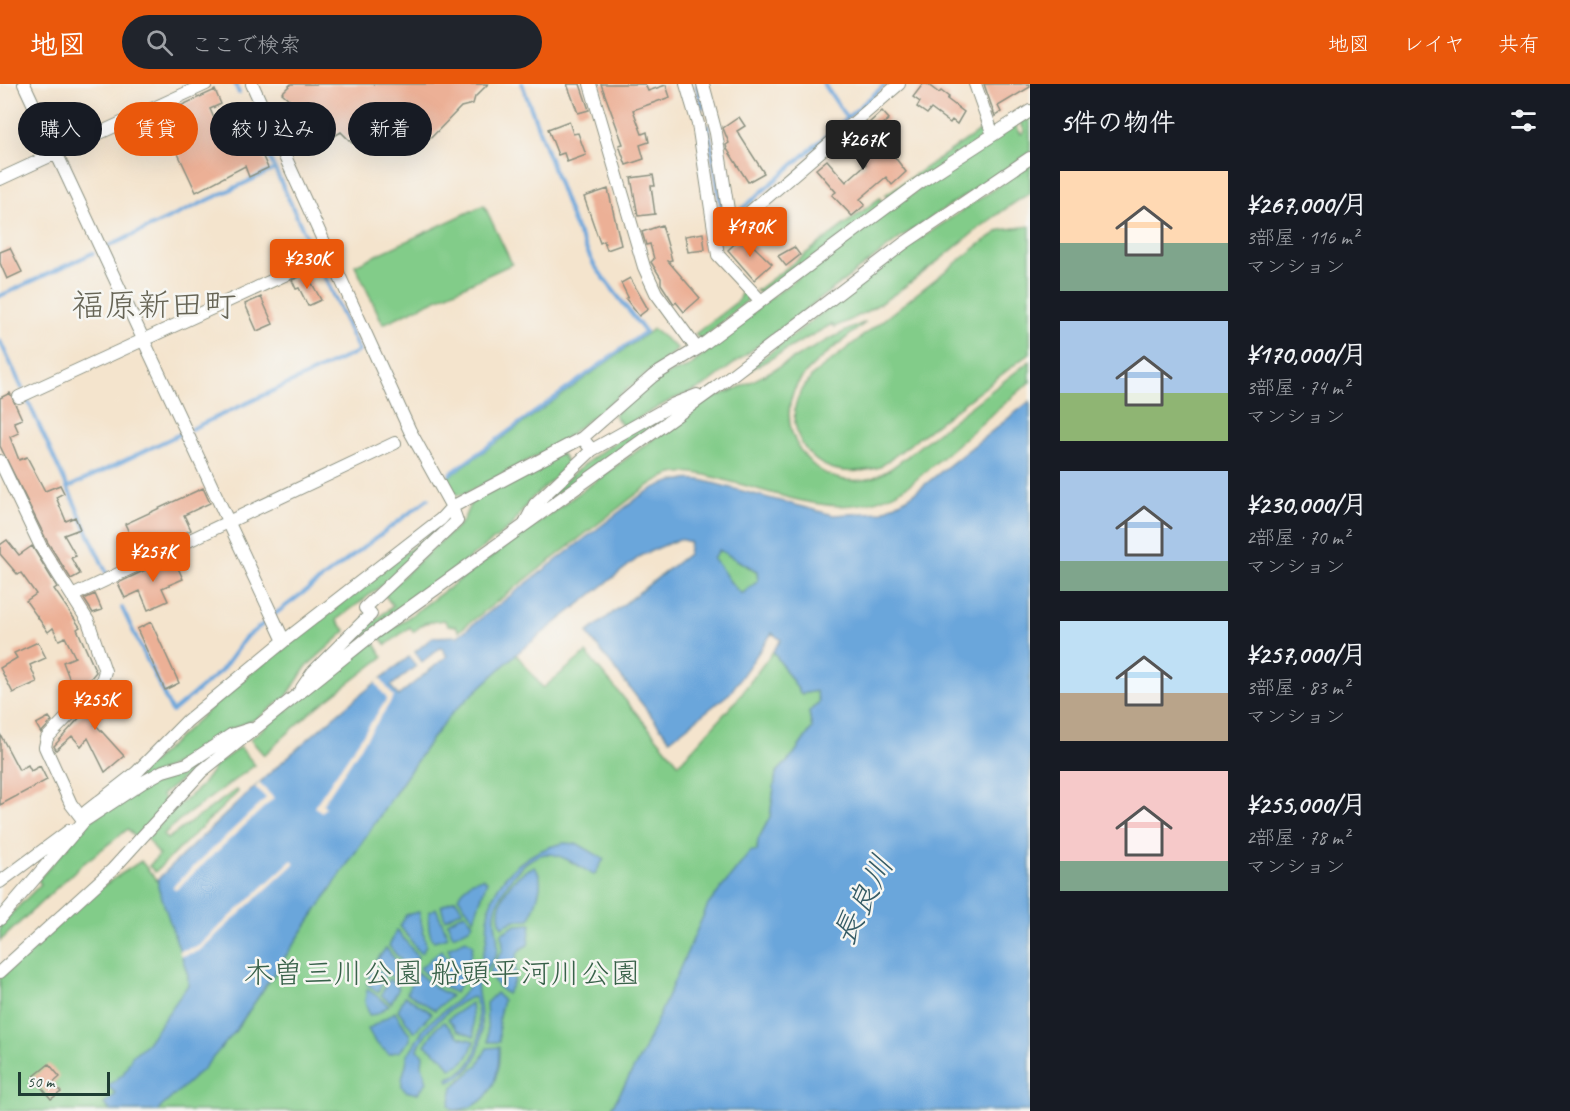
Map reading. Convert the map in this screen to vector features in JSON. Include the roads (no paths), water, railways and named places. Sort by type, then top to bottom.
[{"type":"street","points":[[24,84],[32,102]]},
{"type":"street","points":[[102,132],[206,84]]},
{"type":"street","points":[[252,84],[410,431],[452,507],[457,521],[365,608],[370,614],[313,672],[294,700]]},
{"type":"street","points":[[590,84],[644,267],[656,293],[698,350]]},
{"type":"street","points":[[686,84],[698,124],[718,255],[759,300]]},
{"type":"street","points":[[703,84],[716,133],[728,210],[716,241]]},
{"type":"street","points":[[716,241],[899,84]]},
{"type":"street","points":[[975,84],[993,135]]},
{"type":"street","points":[[0,919],[84,821],[87,811],[137,772],[188,721],[284,641],[441,519],[452,507],[582,438],[653,376],[698,350],[759,300],[919,183],[1030,111]]},
{"type":"street","points":[[0,179],[51,156]]},
{"type":"street","points":[[56,156],[284,641]]},
{"type":"street","points":[[0,972],[112,870],[202,771],[374,634],[715,388],[903,244],[1030,158]]},
{"type":"street","points":[[19,397],[304,266]]},
{"type":"street","points":[[524,524],[536,504],[592,450],[674,404],[715,388]]},
{"type":"street","points":[[582,438],[592,450]]},
{"type":"street","points":[[74,595],[395,443]]},
{"type":"street","points":[[0,461],[41,547],[74,595],[88,621],[105,671],[102,681],[47,738],[45,747],[72,804],[84,821]]},
{"type":"street","points":[[0,882],[57,838],[145,781],[163,771],[187,764],[231,735],[257,727]]},
{"type":"water","name":"長良川","points":[[1030,401],[1030,1111],[610,1111],[642,1054],[708,905],[751,851],[757,851],[758,840],[770,817],[776,773],[792,757],[812,728],[809,712],[819,702],[816,691],[801,694],[773,651],[781,640],[772,633],[730,693],[670,740],[587,633],[688,554],[690,542],[679,539],[642,555],[516,654],[452,713],[430,741],[234,1033],[203,1069],[157,1111],[111,1111],[104,1104],[116,1094],[108,1086],[123,1074],[132,1056],[147,1043],[188,985],[188,975],[158,887],[158,879],[280,764],[343,709],[409,657],[416,666],[391,686],[398,696],[447,656],[441,647],[422,662],[415,652],[433,637],[458,636],[640,496],[669,482],[701,480],[833,515],[881,512],[909,497]],"holes":[[[719,550],[757,571],[758,581],[742,594],[713,559]]]},
{"type":"water","points":[[564,843],[578,844],[604,859],[594,875],[561,857],[549,854],[540,855],[521,867],[506,886],[500,896],[495,915],[497,952],[477,985],[482,1028],[475,1060],[469,1069],[449,1082],[448,1078],[460,1073],[474,1055],[479,1032],[475,997],[460,1003],[442,1017],[426,1035],[418,1050],[423,1055],[422,1065],[427,1082],[418,1093],[404,1089],[402,1080],[407,1055],[427,1025],[461,996],[476,973],[486,942],[489,909],[500,884],[517,865],[528,857],[551,846]]},
{"type":"water","points":[[534,867],[540,878],[540,885],[530,919],[515,920],[502,927],[499,909],[506,891],[519,876]]},
{"type":"water","points":[[482,878],[487,881],[474,919],[458,897],[470,882]]},
{"type":"water","points":[[455,899],[463,910],[445,919],[441,906]]},
{"type":"water","points":[[436,908],[448,937],[434,941],[430,931],[429,912]]},
{"type":"water","points":[[419,912],[426,945],[420,953],[400,926],[406,915]]},
{"type":"water","points":[[465,913],[473,923],[469,928],[453,936],[447,922]]},
{"type":"water","points":[[531,924],[528,945],[522,948],[517,955],[514,980],[507,994],[497,986],[489,972],[503,950],[502,933],[516,925]]},
{"type":"water","points":[[397,930],[418,957],[408,969],[389,946]]},
{"type":"water","points":[[466,940],[473,945],[466,977],[454,964],[448,948]]},
{"type":"water","points":[[386,948],[405,972],[400,984],[376,961]]},
{"type":"water","points":[[441,950],[463,980],[455,993],[434,982],[420,968]]},
{"type":"water","points":[[373,965],[385,976],[378,992],[367,984]]},
{"type":"water","points":[[417,972],[434,987],[451,996],[435,1010],[407,993]]},
{"type":"water","points":[[389,979],[399,988],[391,1003],[381,995]]},
{"type":"water","points":[[367,989],[389,1005],[377,1014],[369,1015],[365,1001]]},
{"type":"water","points":[[496,993],[503,1000],[499,1016],[499,1042],[488,1042],[486,1003]]},
{"type":"water","points":[[405,996],[432,1013],[414,1032],[398,1010]]},
{"type":"water","points":[[471,1003],[474,1037],[457,1030],[448,1019]]},
{"type":"water","points":[[395,1012],[410,1035],[410,1040],[400,1051],[389,1054],[375,1042],[368,1029]]},
{"type":"water","points":[[444,1022],[459,1037],[474,1041],[466,1059],[450,1068],[444,1059],[425,1045],[436,1028]]},
{"type":"water","points":[[499,1047],[495,1080],[490,1090],[476,1104],[454,1110],[449,1106],[453,1087],[477,1066],[487,1048]]},
{"type":"waterway","points":[[235,84],[239,93]]},
{"type":"waterway","points":[[450,474],[645,332],[594,265],[573,222],[522,84]]},
{"type":"waterway","points":[[824,84],[847,118]]},
{"type":"waterway","points":[[734,216],[886,84]]},
{"type":"waterway","points":[[697,86],[703,107]]},
{"type":"waterway","points":[[708,126],[722,211]]},
{"type":"waterway","points":[[191,429],[359,351],[269,156]]},
{"type":"waterway","points":[[107,247],[275,169]]},
{"type":"waterway","points":[[0,296],[93,253]]},
{"type":"waterway","points":[[0,341],[22,388]]},
{"type":"waterway","points":[[27,399],[106,572]]},
{"type":"waterway","points":[[67,488],[180,434]]},
{"type":"waterway","points":[[275,614],[428,499]]},
{"type":"waterway","points":[[122,608],[172,712],[221,671],[245,638],[267,621]]},
{"type":"district","name":"福原新田町","points":[[154,305]]},
{"type":"park label","name":"木曽三川公園 船頭平河川公園","points":[[442,973]]}]
